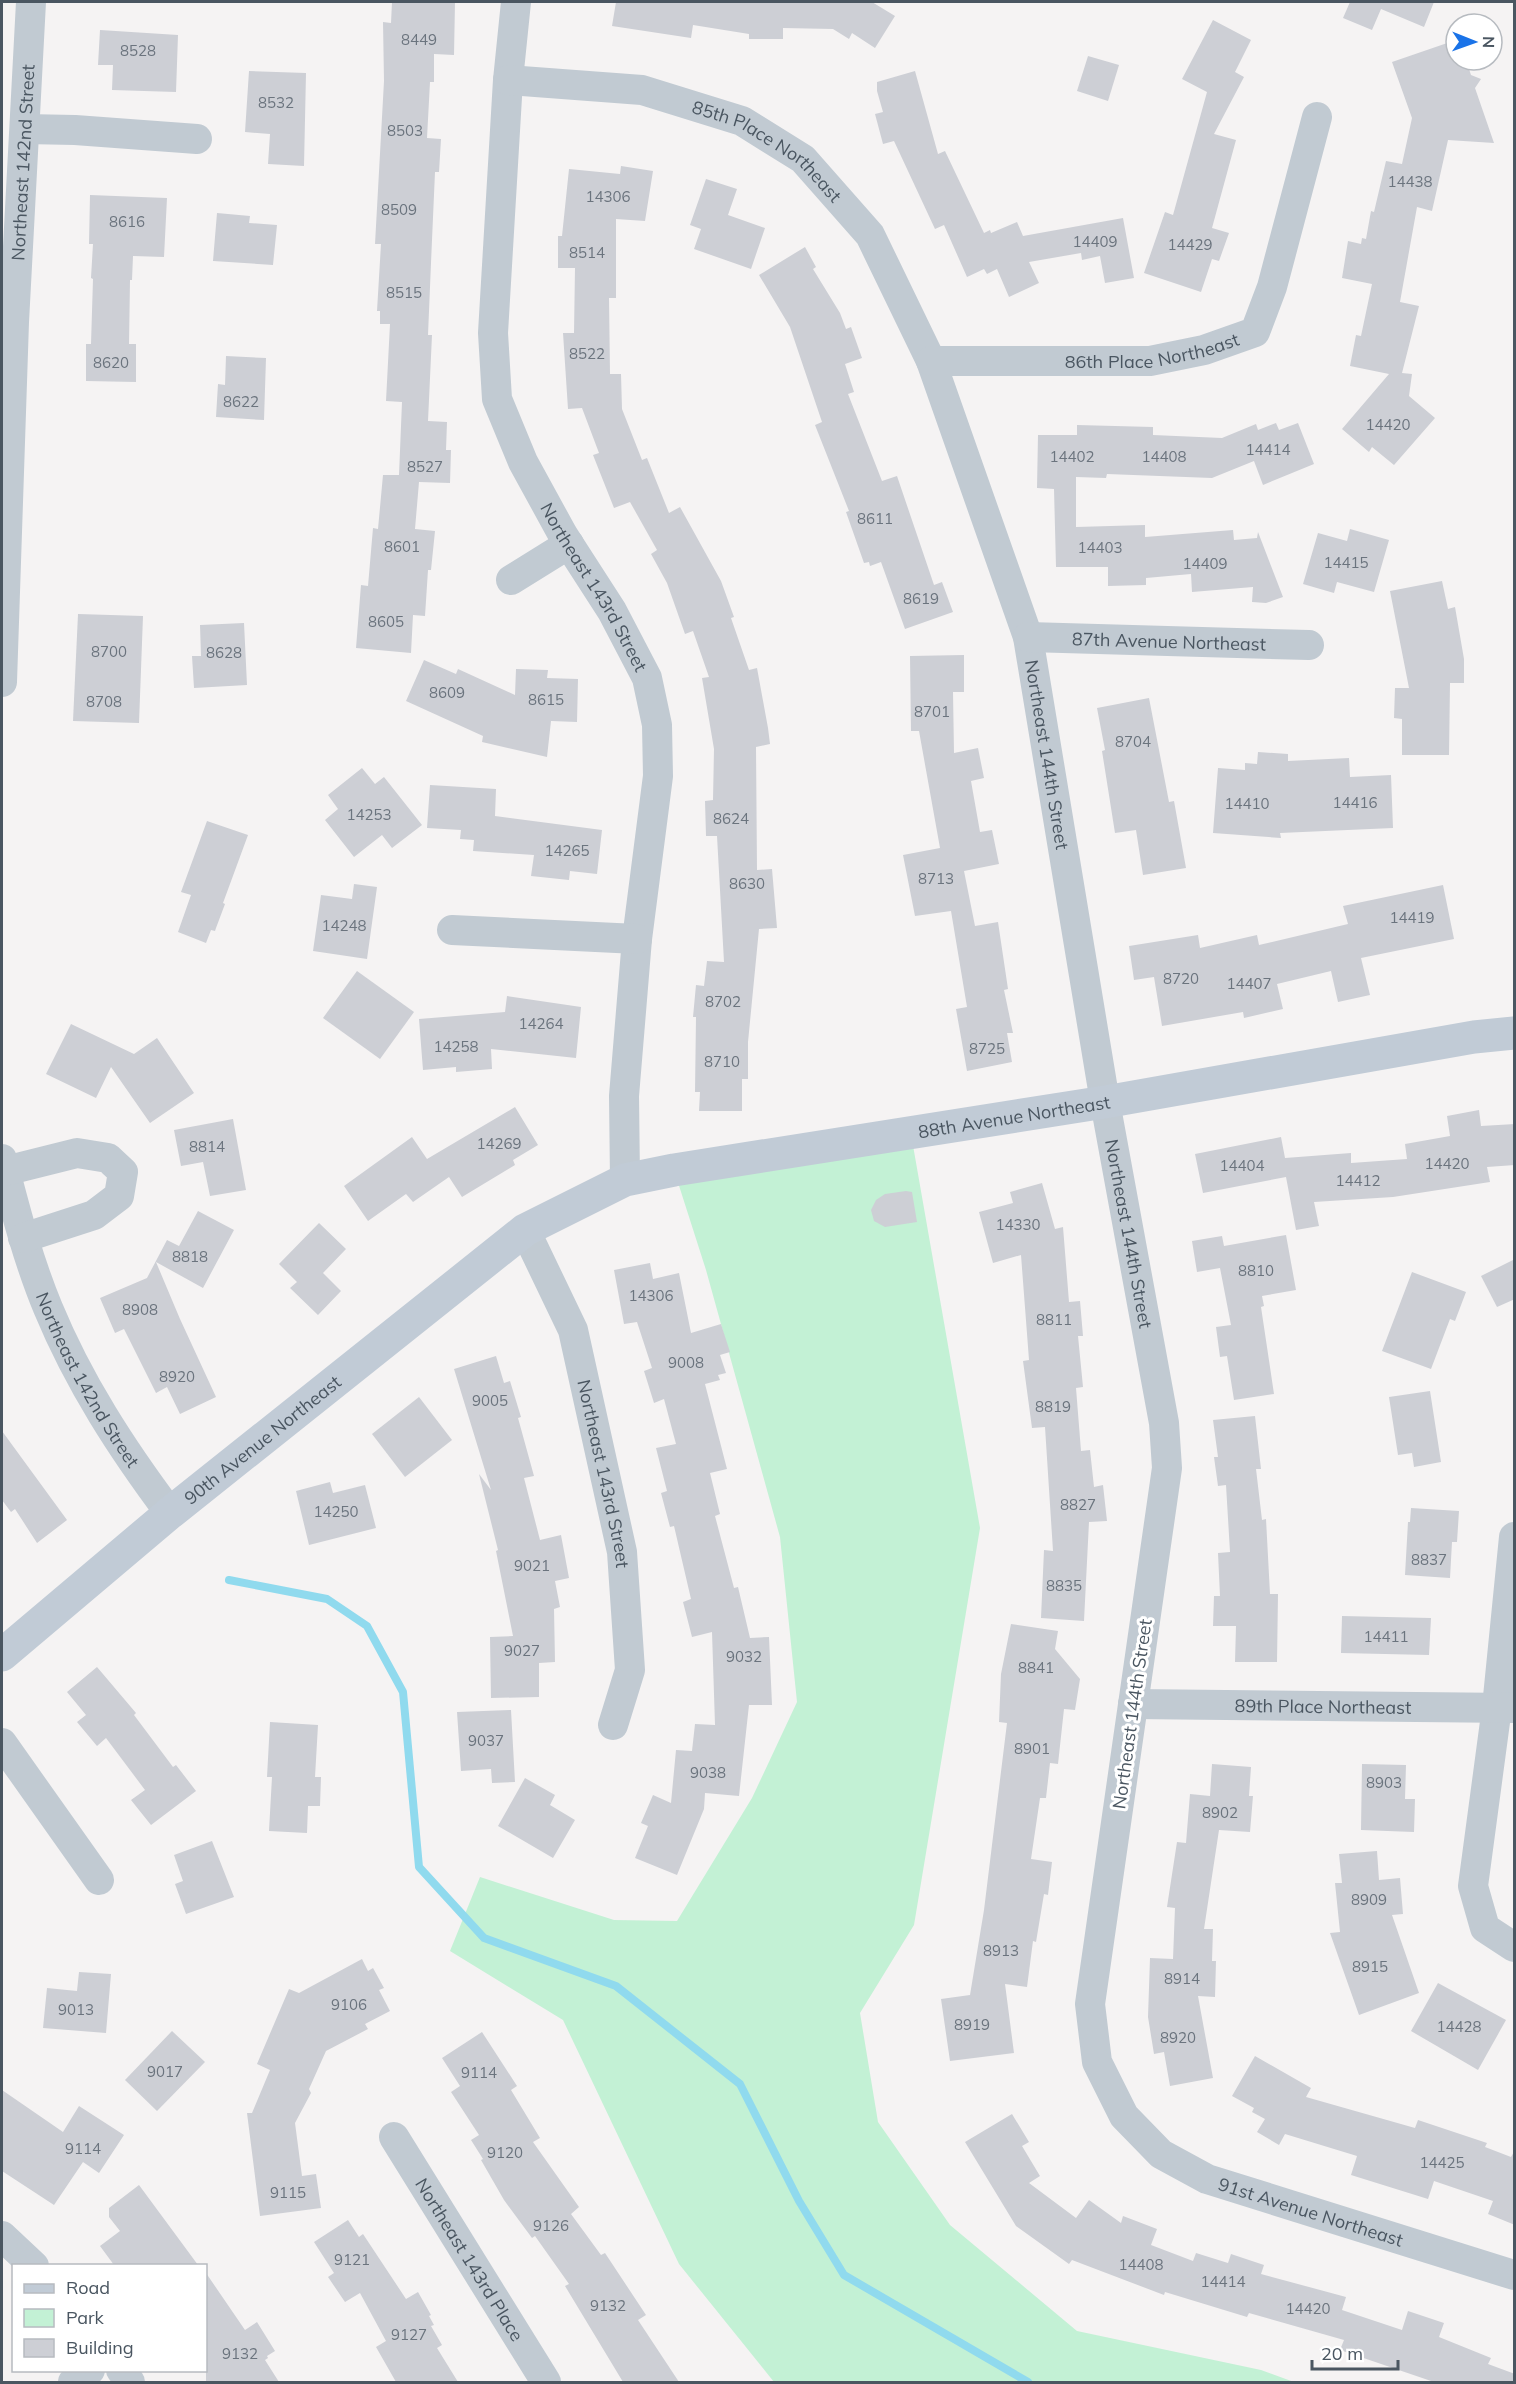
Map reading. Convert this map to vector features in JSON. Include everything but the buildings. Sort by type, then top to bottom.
[{"type":"street","name":"Northeast 142nd Street","points":[[2,682],[14,322],[31,2]]},
{"type":"street","name":"Northeast 143rd Street","points":[[516,2],[508,80],[493,333],[497,399],[523,462],[569,544],[612,611],[646,678],[657,725],[658,776],[637,939],[624,1095],[625,1180]]},
{"type":"street","name":"85th Place Northeast","points":[[508,80],[642,90],[742,121],[803,159],[870,235],[931,361]]},
{"type":"street","name":"86th Place Northeast","points":[[931,361],[1150,361],[1204,350],[1255,333],[1272,287],[1317,117]]},
{"type":"street","points":[[25,129],[75,130],[197,139]]},
{"type":"street","name":"Northeast 144th Street","points":[[931,361],[1028,637],[1105,1102],[1164,1424],[1167,1468],[1090,2004],[1097,2062],[1124,2116]]},
{"type":"street","points":[[511,580],[569,544]]},
{"type":"street","name":"87th Avenue Northeast","points":[[1028,637],[1309,645]]},
{"type":"street","points":[[452,930],[637,939]]},
{"type":"street","name":"88th Avenue Northeast","points":[[525,1230],[625,1180],[674,1170],[1105,1102],[1474,1037],[1515,1033]]},
{"type":"street","name":"Northeast 142nd Street","points":[[23,1238],[94,1215],[119,1196],[123,1172],[108,1158],[77,1154],[3,1165],[23,1238],[48,1308],[82,1380],[125,1452],[170,1514]]},
{"type":"street","name":"Northeast 143rd Street","points":[[525,1230],[573,1330],[622,1552],[630,1670],[613,1725]]},
{"type":"street","name":"90th Avenue Northeast","points":[[2,1655],[170,1514],[525,1230]]},
{"type":"street","points":[[1515,1537],[1506,1707],[1473,1886],[1485,1928],[1515,1947]]},
{"type":"street","name":"89th Place Northeast","points":[[1133,1704],[1506,1707]]},
{"type":"street","points":[[2,1743],[99,1880]]},
{"type":"street","name":"91st Avenue Northeast","points":[[1124,2116],[1161,2154],[1207,2179],[1515,2275]]},
{"type":"street","name":"Northeast 143rd Place","points":[[394,2138],[546,2382]]},
{"type":"street","points":[[2,2236],[33,2264]]},
{"type":"street","points":[[73,2382],[87,2372]]},
{"type":"green space","points":[[911,1134],[980,1528],[914,1925],[860,2013],[878,2122],[950,2225],[1077,2331],[1261,2370],[1294,2382],[774,2382],[679,2264],[563,2020],[450,1951],[480,1877],[614,1920],[677,1921],[752,1798],[797,1702],[780,1537],[706,1270],[674,1170]]},
{"type":"waterway","points":[[229,1580],[327,1599],[367,1626],[403,1692],[419,1867],[484,1938],[616,1986],[740,2084],[799,2201],[844,2275],[1028,2382]]}]
